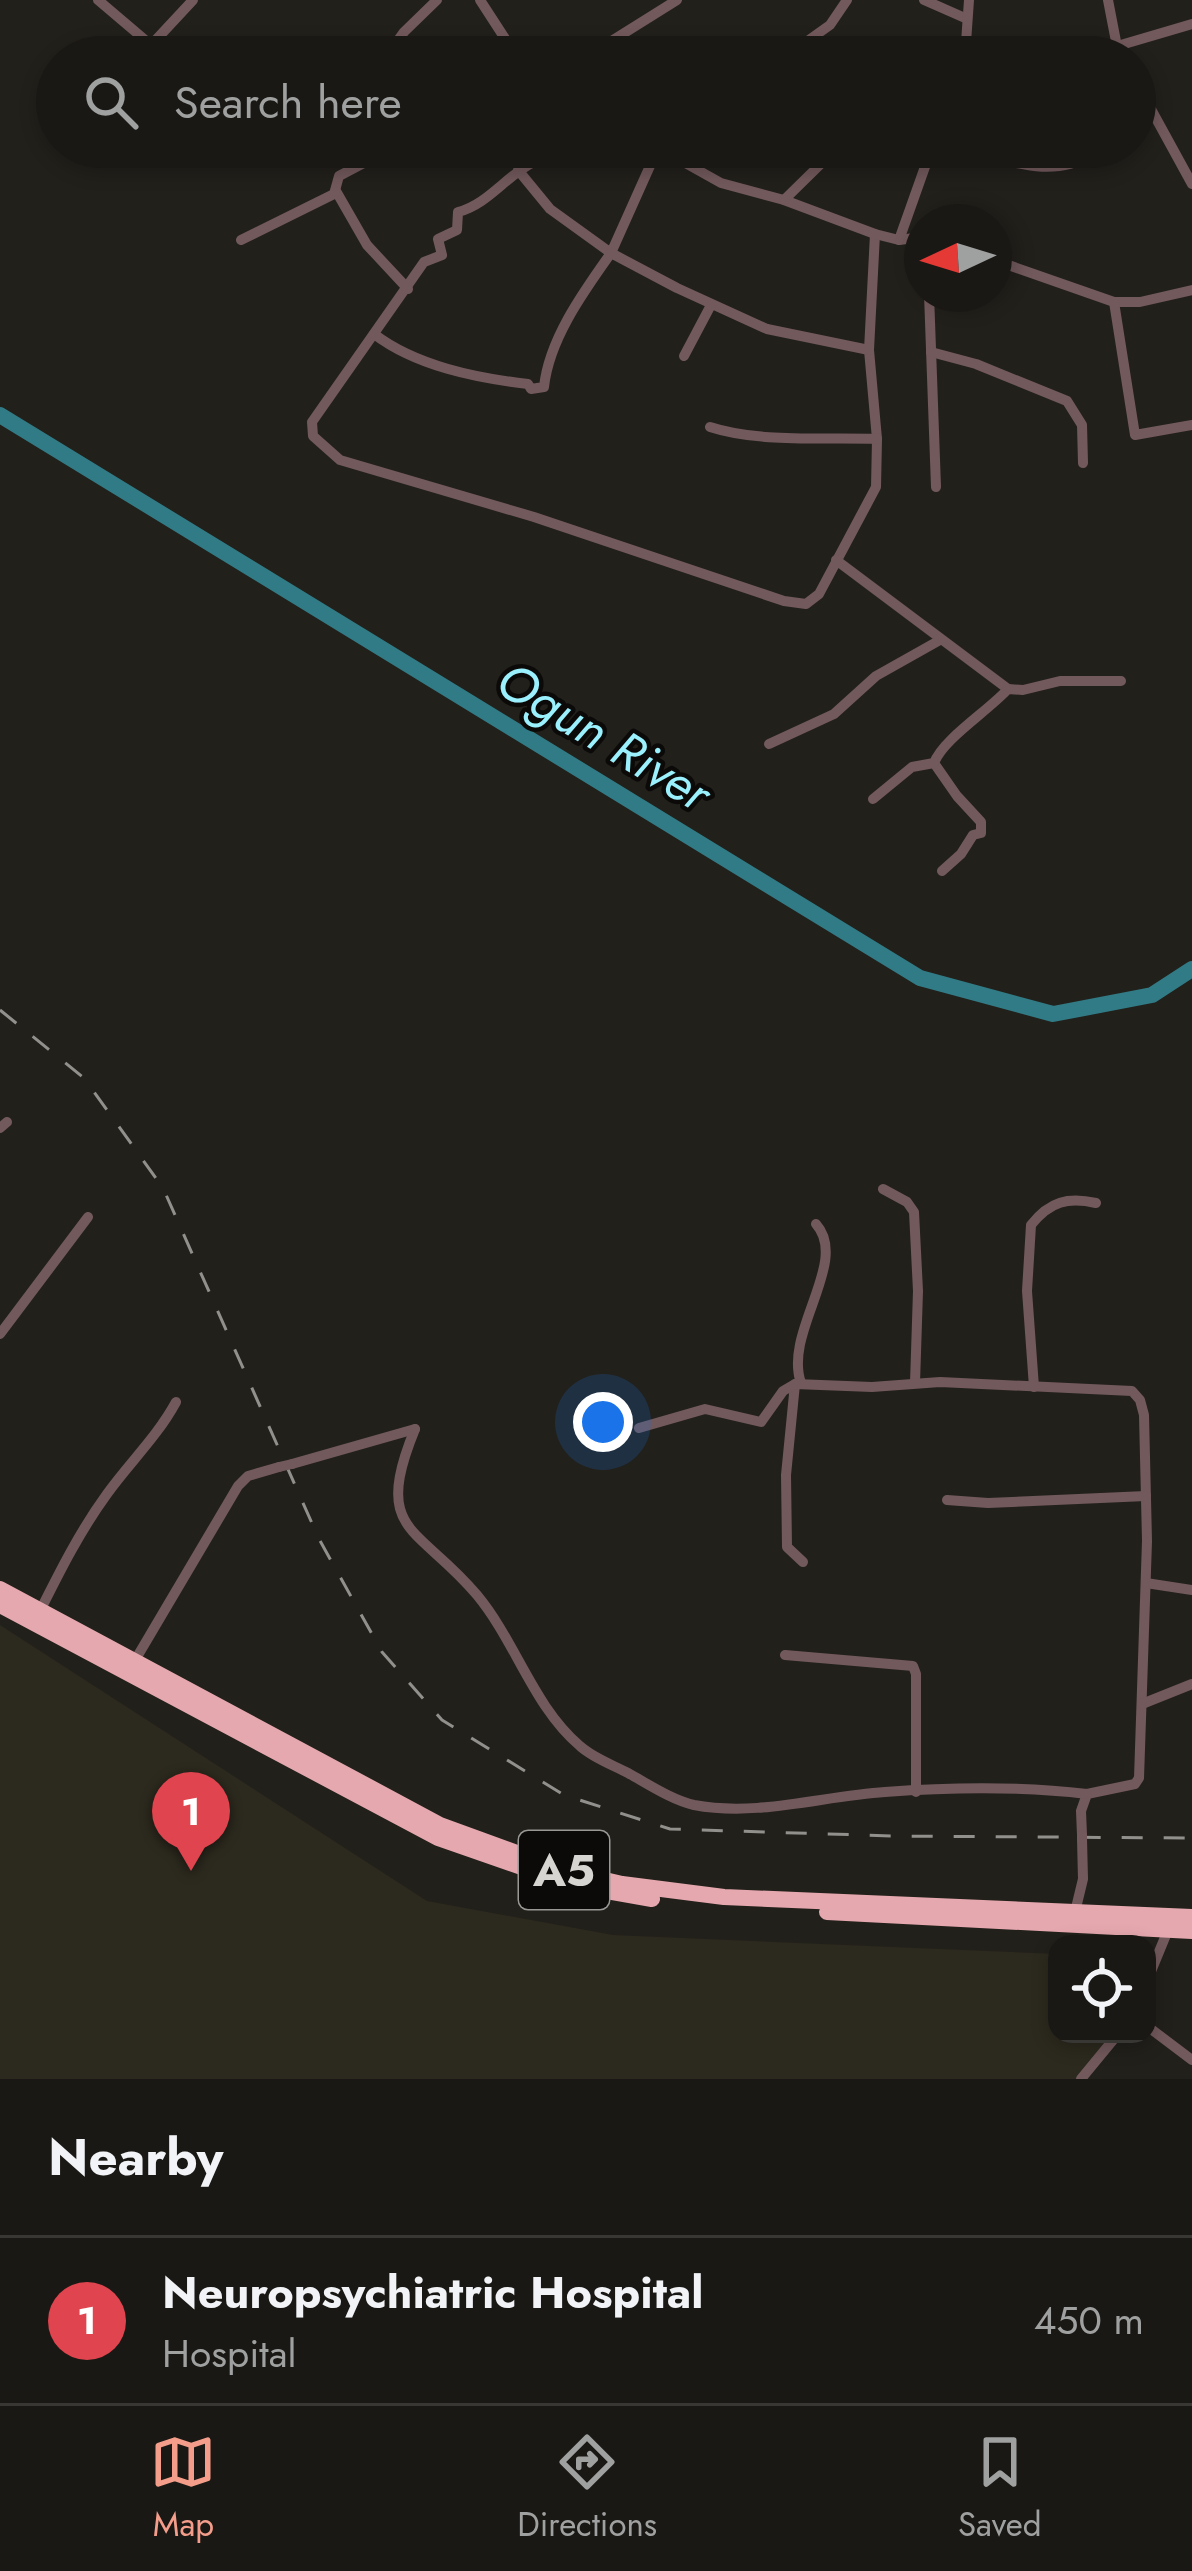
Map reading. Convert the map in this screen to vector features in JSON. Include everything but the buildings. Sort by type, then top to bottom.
[{"type":"highway","name":"A5","points":[[0,1588],[440,1825],[566,1871],[724,1898],[1192,1917]]},
{"type":"highway","name":"A5","points":[[0,1605],[438,1838],[573,1886],[691,1904],[1192,1931]]},
{"type":"street","points":[[98,0],[140,36]]},
{"type":"street","points":[[160,36],[194,0]]},
{"type":"street","points":[[401,36],[437,0]]},
{"type":"street","points":[[480,0],[503,36]]},
{"type":"street","points":[[619,36],[676,0]]},
{"type":"street","points":[[815,36],[830,25],[847,0]]},
{"type":"street","points":[[924,0],[964,18]]},
{"type":"street","points":[[968,0],[964,18],[968,36]]},
{"type":"street","points":[[1108,0],[1114,36]]},
{"type":"street","points":[[1156,37],[1192,24]]},
{"type":"street","points":[[1156,115],[1192,184]]},
{"type":"street","points":[[334,194],[339,176],[354,168]]},
{"type":"street","points":[[520,168],[478,207],[458,212],[457,230],[438,239],[442,255],[424,262],[312,422],[313,436],[340,460],[493,504],[784,601],[813,601],[876,488],[877,440],[868,350],[875,234]]},
{"type":"street","points":[[374,334],[395,351],[414,358],[528,384],[531,389],[544,387],[546,365],[584,291],[611,253],[649,168]]},
{"type":"street","points":[[692,168],[722,183],[904,239]]},
{"type":"street","points":[[784,200],[817,168]]},
{"type":"street","points":[[898,240],[924,168]]},
{"type":"street","points":[[518,170],[550,209],[611,253],[767,329],[868,350]]},
{"type":"street","points":[[241,239],[336,190],[382,265],[408,289]]},
{"type":"street","points":[[1012,266],[1114,302],[1140,302],[1192,290]]},
{"type":"street","points":[[1114,302],[1136,435],[1192,425]]},
{"type":"street","points":[[684,356],[711,304]]},
{"type":"street","points":[[930,312],[936,488]]},
{"type":"street","points":[[931,352],[976,364],[1067,401],[1082,425],[1082,463]]},
{"type":"street","points":[[710,427],[744,438],[785,435],[877,440]]},
{"type":"street","points":[[836,560],[1008,689],[1060,681],[1121,681]]},
{"type":"street","points":[[769,744],[834,714],[876,676],[940,640]]},
{"type":"street","points":[[934,763],[939,749],[1008,689]]},
{"type":"street","points":[[873,799],[911,767],[934,763]]},
{"type":"street","points":[[934,763],[981,822],[981,833],[973,835],[942,871]]},
{"type":"street","points":[[884,1190],[907,1202],[914,1212],[915,1383]]},
{"type":"street","points":[[1034,1387],[1027,1291],[1031,1225],[1052,1205],[1065,1200],[1096,1203]]},
{"type":"street","points":[[0,1334],[88,1217]]},
{"type":"street","points":[[803,1562],[787,1547],[786,1474],[803,1324],[827,1254],[825,1233],[816,1223]]},
{"type":"street","points":[[134,1662],[248,1476],[415,1429],[395,1483],[398,1506],[410,1528],[481,1599],[546,1707],[581,1748],[639,1779],[690,1804],[740,1810],[856,1794],[1021,1786],[1087,1794],[1135,1784],[1142,1704],[1146,1496],[1144,1415],[1132,1391],[798,1383],[783,1391],[761,1422],[705,1409],[639,1428]]},
{"type":"street","points":[[40,1611],[84,1529],[161,1429],[176,1402]]},
{"type":"street","points":[[947,1499],[988,1503],[1146,1496]]},
{"type":"street","points":[[1146,1583],[1192,1590]]},
{"type":"street","points":[[785,1655],[913,1666],[916,1792]]},
{"type":"street","points":[[1142,1704],[1192,1684]]},
{"type":"street","points":[[1075,1912],[1082,1879],[1081,1810],[1087,1794]]},
{"type":"street","points":[[1156,1959],[1168,1930]]},
{"type":"street","points":[[1156,2033],[1192,2060]]},
{"type":"street","points":[[1081,2079],[1111,2043]]},
{"type":"shaded area","points":[[0,1625],[427,1901],[613,1935],[1048,1954],[1048,2043],[1104,2043],[1082,2079],[0,2079]]},
{"type":"waterway","name":"Ogun River","points":[[0,415],[920,978],[1053,1014],[1152,995],[1192,969]]},
{"type":"railway","points":[[0,1010],[84,1078],[163,1188],[319,1539],[382,1652],[442,1720],[564,1795],[670,1829],[1192,1838]]},
{"type":"place","name":"Neuropsychiatric Hospital","points":[[191,1871]]}]
